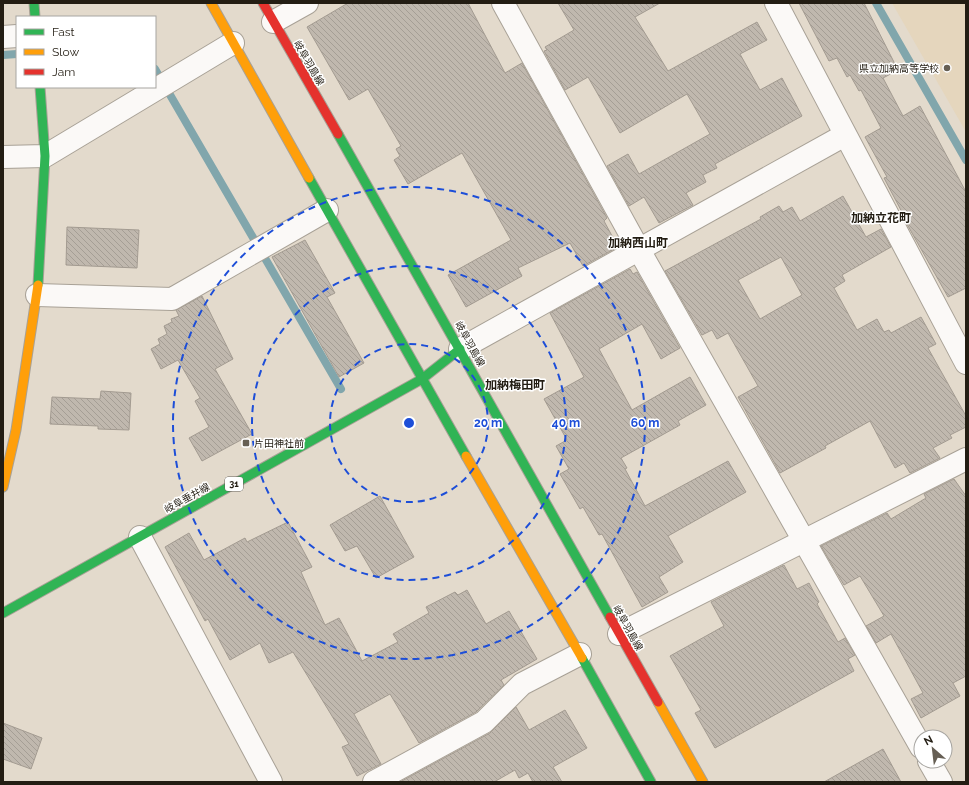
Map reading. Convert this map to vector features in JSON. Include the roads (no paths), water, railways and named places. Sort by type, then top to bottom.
[{"type":"main road","points":[[34,3],[35,16]]},
{"type":"main road","points":[[211,3],[651,782]]},
{"type":"main road","name":"岐阜羽島線","points":[[262,3],[460,349],[703,782]]},
{"type":"main road","points":[[3,487],[10,429],[36,295],[45,156],[40,88]]},
{"type":"main road","name":"岐阜垂井線","points":[[3,613],[422,379],[460,349]]},
{"type":"street","points":[[273,22],[306,3]]},
{"type":"street","points":[[502,3],[639,250],[913,733]]},
{"type":"street","points":[[776,3],[966,363]]},
{"type":"street","points":[[3,37],[16,36]]},
{"type":"street","points":[[3,157],[45,156],[233,43]]},
{"type":"street","points":[[460,349],[845,135]]},
{"type":"street","points":[[36,295],[172,299],[327,210]]},
{"type":"street","points":[[619,634],[966,459]]},
{"type":"street","points":[[140,537],[271,782]]},
{"type":"street","points":[[374,782],[484,722],[522,684],[580,654]]},
{"type":"street","points":[[934,769],[941,782]]},
{"type":"waterway","points":[[876,3],[966,160]]},
{"type":"waterway","points":[[3,55],[16,54]]},
{"type":"waterway","points":[[156,71],[341,389]]},
{"type":"place","name":"県立加納高等学校","points":[[947,68]]},
{"type":"place","name":"片田神社前","points":[[246,443]]},
{"type":"district","name":"加納立花町","points":[[881,218]]},
{"type":"district","name":"加納西山町","points":[[638,243]]},
{"type":"district","name":"加納梅田町","points":[[515,385]]}]
